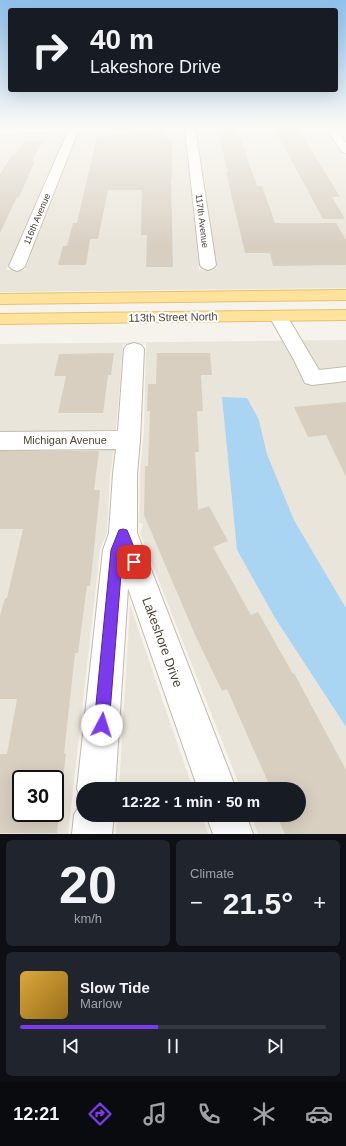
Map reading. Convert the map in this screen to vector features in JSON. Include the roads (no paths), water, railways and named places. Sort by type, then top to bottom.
[{"type":"main road","name":"113th Street North","points":[[0,299],[346,295]]},
{"type":"main road","name":"113th Street North","points":[[0,319],[346,315]]},
{"type":"street","name":"116th Avenue","points":[[17,266],[60,167]]},
{"type":"street","name":"117th Avenue","points":[[195,167],[208,265]]},
{"type":"street","points":[[278,316],[304,360],[312,378],[346,374]]},
{"type":"street","name":"Lakeshore Drive","points":[[134,350],[129,440],[125,474],[123,534],[214,782]]},
{"type":"street","name":"Michigan Avenue","points":[[0,441],[129,440]]},
{"type":"street","points":[[97,782],[117,550],[123,534]]},
{"type":"street","points":[[92,834],[93,822]]},
{"type":"street","points":[[229,822],[233,834]]},
{"type":"water","points":[[222,397],[247,398],[259,420],[267,454],[294,520],[346,608],[346,727],[275,618],[237,550]]}]
